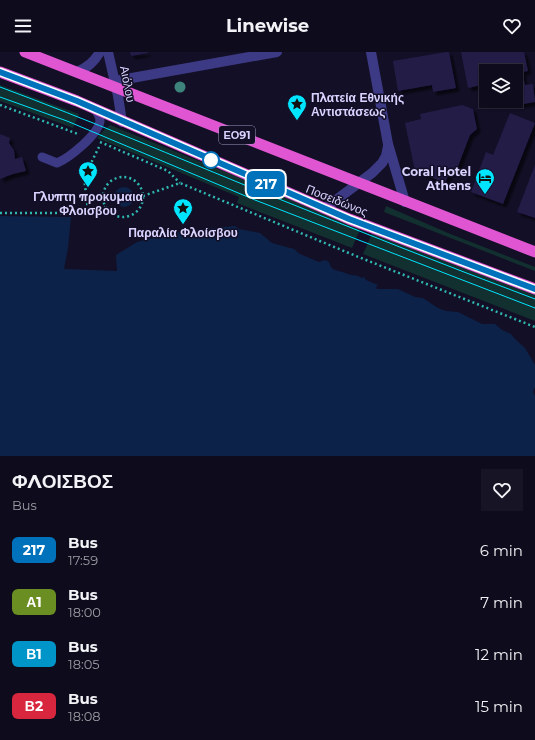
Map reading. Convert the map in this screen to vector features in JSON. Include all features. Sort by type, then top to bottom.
[{"type":"highway","name":"Ποσειδώνος","points":[[25,52],[77,72],[115,84],[405,202],[535,252]]},
{"type":"highway","name":"Ποσειδώνος","points":[[0,72],[95,109],[324,209],[535,289]]},
{"type":"street","points":[[77,72],[88,67],[95,61],[100,52]]},
{"type":"street","name":"Αιόλου","points":[[108,52],[122,122]]},
{"type":"street","points":[[115,84],[276,52]]},
{"type":"street","points":[[371,52],[388,144],[405,202]]},
{"type":"street","points":[[324,209],[372,173],[382,163],[386,156],[388,144]]},
{"type":"lane","points":[[42,157],[57,163],[64,160],[80,148],[89,138],[100,121],[95,109]]},
{"type":"path","points":[[0,105],[89,138],[168,171],[180,183],[356,256],[535,327]]},
{"type":"path","points":[[88,211],[84,178],[101,143]]},
{"type":"path","points":[[120,177],[134,180],[139,185],[143,196],[138,211],[127,217],[115,216],[105,207],[103,201],[104,189],[108,183],[120,177]]},
{"type":"path","points":[[143,196],[180,183]]},
{"type":"path","points":[[0,213],[76,213],[105,207]]},
{"type":"green space","points":[[0,85],[79,114],[73,128],[0,101]]},
{"type":"green space","points":[[110,125],[361,227],[352,248],[237,203],[239,197],[97,138]]},
{"type":"green space","points":[[386,206],[448,233],[535,267],[535,271],[384,212]]},
{"type":"green space","points":[[373,231],[535,293],[535,321],[363,254]]},
{"type":"water","points":[[120,187],[128,187],[134,193],[134,201],[128,207],[120,207],[114,201],[114,193]]},
{"type":"water","points":[[0,216],[71,217],[64,269],[117,271],[116,255],[137,242],[185,231],[235,226],[239,229],[260,233],[272,243],[294,249],[300,254],[319,262],[325,260],[329,262],[331,267],[335,270],[361,278],[364,277],[366,280],[378,285],[376,287],[377,289],[398,289],[415,297],[423,298],[438,308],[446,311],[458,312],[482,324],[495,324],[502,330],[511,334],[525,348],[535,365],[535,387],[533,392],[535,396],[535,456],[0,456]]},
{"type":"building","points":[[130,52],[148,52],[148,53],[131,56]]},
{"type":"building","points":[[449,52],[456,88],[433,92],[432,85],[398,91],[393,61]]},
{"type":"building","points":[[461,52],[524,52],[528,71],[523,72],[523,64],[479,64],[479,86],[468,88]]},
{"type":"building","points":[[523,76],[525,85],[533,84],[535,102],[523,104]]},
{"type":"building","points":[[462,105],[473,109],[477,129],[470,135],[455,174],[450,172],[445,183],[415,171],[405,123],[421,119],[420,114]]},
{"type":"building","points":[[510,113],[535,123],[503,204],[471,192],[486,152],[493,155]]},
{"type":"building","points":[[0,134],[10,138],[9,143],[14,150],[15,159],[22,157],[26,171],[0,179]]},
{"type":"building","points":[[535,165],[535,218],[517,212]]},
{"type":"tram line","points":[[0,87],[264,193],[535,299]]},
{"type":"tram line","points":[[0,97],[67,121],[255,200],[535,308]]},
{"type":"bus line","name":"217","points":[[0,72],[77,101],[122,122],[324,209],[535,289]]},
{"type":"place","name":"Πλατεία Εθνικής Αντιστάσεως","points":[[297,121]]},
{"type":"place","name":"Γλυπτη προκυμαια Φλοισβου","points":[[88,188]]},
{"type":"place","name":"Coral Hotel Athens","points":[[485,195]]},
{"type":"place","name":"Παραλία Φλοίσβου","points":[[183,225]]}]
